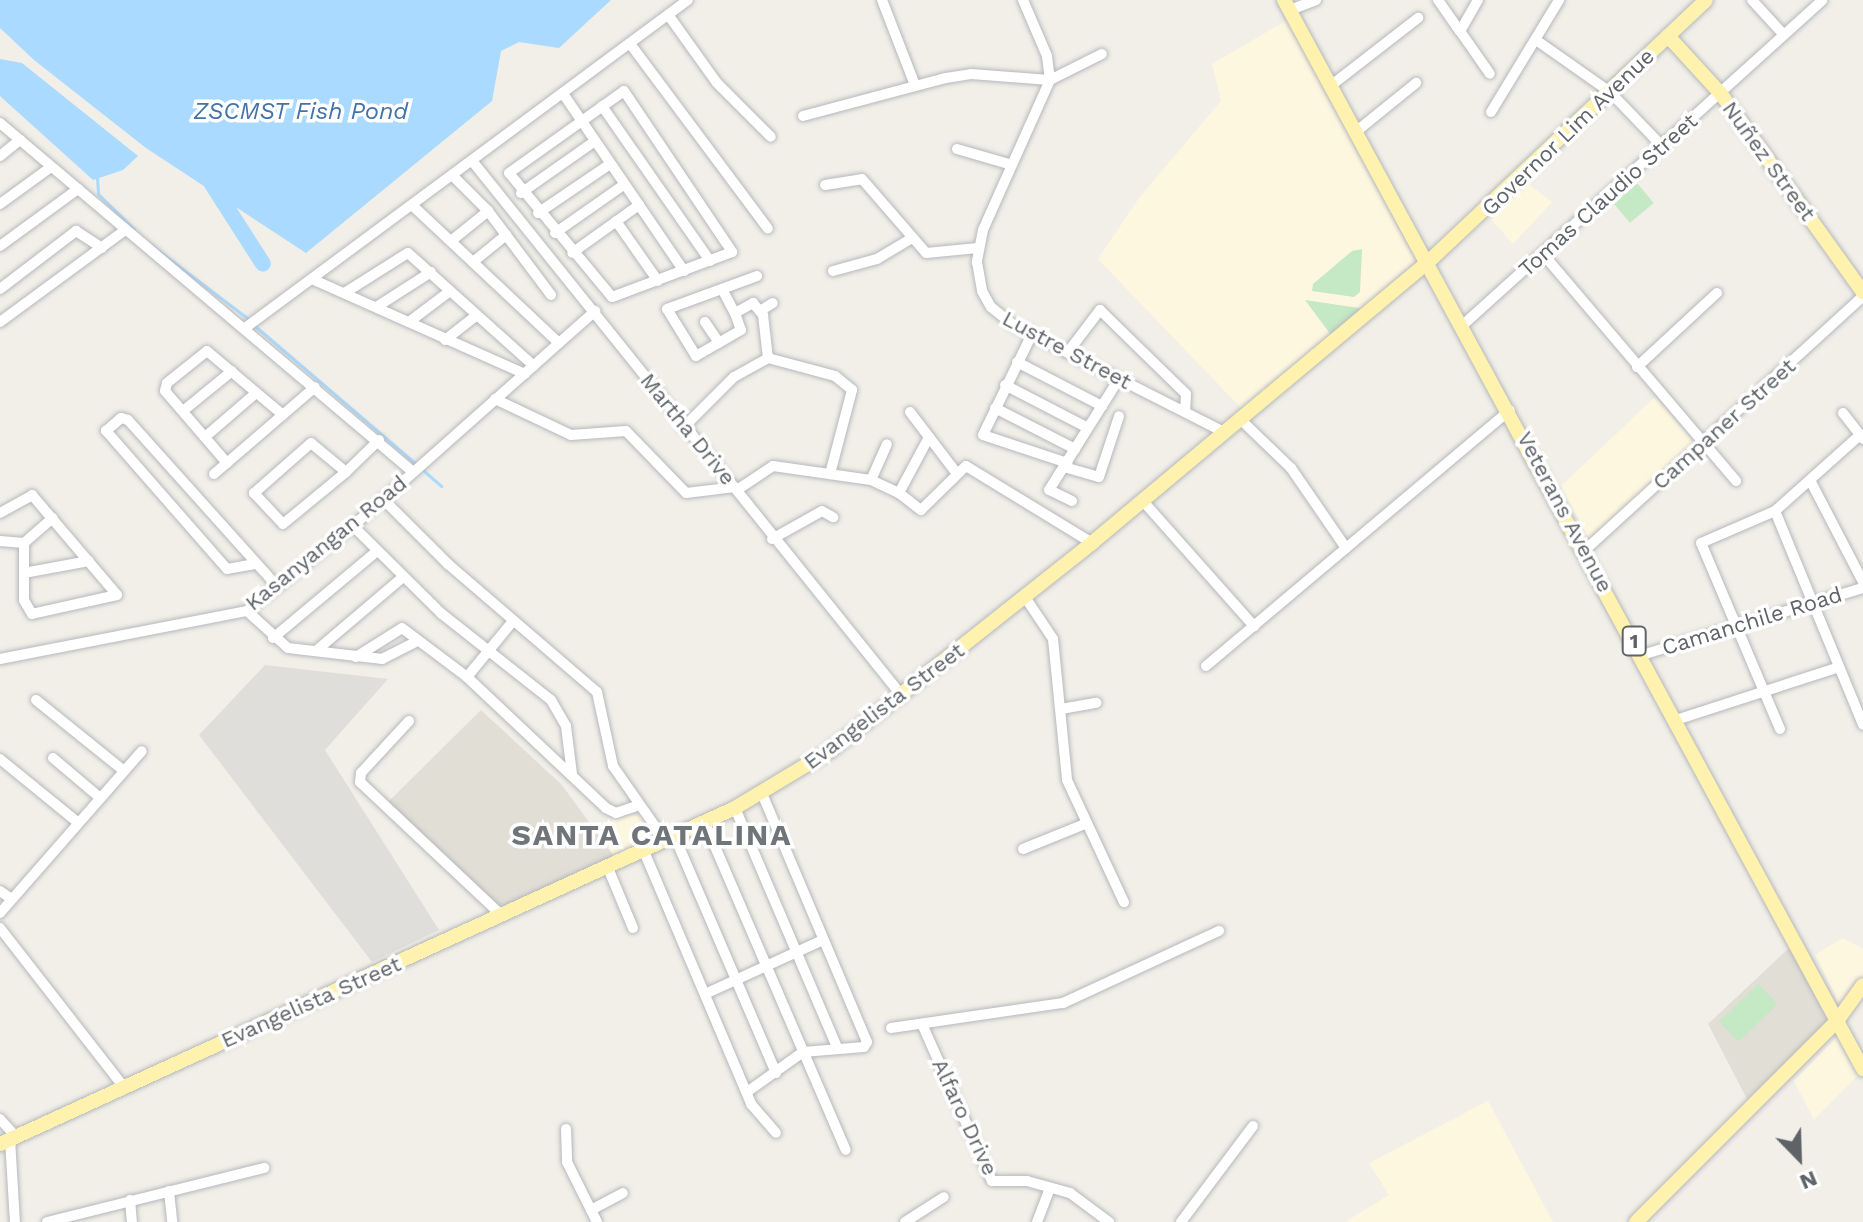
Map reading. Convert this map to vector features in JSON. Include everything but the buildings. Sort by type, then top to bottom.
[{"type":"main road","name":"Governor Lim Avenue","points":[[1427,263],[1706,0]]},
{"type":"main road","name":"Veterans Avenue","points":[[1287,5],[1358,130],[1427,263],[1464,324],[1863,1069]]},
{"type":"main road","name":"Nuñez Street","points":[[1668,36],[1721,94],[1863,294]]},
{"type":"main road","name":"Evangelista Street","points":[[9,1140],[735,808],[831,750],[1092,543],[1427,263]]},
{"type":"main road","points":[[1636,1222],[1837,1021],[1863,985]]},
{"type":"street","points":[[245,328],[564,95],[688,0]]},
{"type":"street","points":[[882,0],[915,85]]},
{"type":"street","points":[[1023,0],[1047,56],[1050,80]]},
{"type":"street","points":[[1287,5],[1316,0]]},
{"type":"street","points":[[1438,0],[1490,74]]},
{"type":"street","points":[[1460,31],[1478,0]]},
{"type":"street","points":[[1491,112],[1559,0]]},
{"type":"street","points":[[1752,0],[1784,35]]},
{"type":"street","name":"Tomas Claudio Street","points":[[1464,324],[1822,0]]},
{"type":"street","points":[[669,16],[717,83],[771,137]]},
{"type":"street","points":[[1333,84],[1418,18]]},
{"type":"street","points":[[1536,40],[1610,92],[1661,145]]},
{"type":"street","points":[[631,45],[768,229]]},
{"type":"street","points":[[803,116],[915,85],[971,74],[1050,80],[1102,54]]},
{"type":"street","name":"Lustre Street","points":[[1050,80],[978,248],[978,275],[988,302],[1003,318],[1032,334],[1224,432]]},
{"type":"street","points":[[1358,130],[1416,83]]},
{"type":"street","points":[[626,94],[730,247],[729,254],[612,297],[572,253],[521,193],[511,169],[602,106],[626,94]]},
{"type":"street","points":[[564,95],[684,271]]},
{"type":"street","points":[[602,106],[710,261]]},
{"type":"street","points":[[0,123],[124,231],[379,440],[413,472]]},
{"type":"street","points":[[0,156],[20,140]]},
{"type":"street","points":[[521,193],[595,141]]},
{"type":"street","points":[[957,149],[1012,165]]},
{"type":"street","name":"Martha Drive","points":[[473,162],[595,311],[683,428],[736,488],[772,539],[902,696]]},
{"type":"street","points":[[538,213],[610,164]]},
{"type":"street","points":[[0,204],[51,167]]},
{"type":"street","points":[[453,176],[488,211],[551,295]]},
{"type":"street","points":[[825,185],[862,179],[910,239],[926,253],[978,248]]},
{"type":"street","points":[[555,233],[625,184]]},
{"type":"street","points":[[0,246],[78,189]]},
{"type":"street","points":[[572,253],[639,205]]},
{"type":"street","points":[[413,206],[559,343]]},
{"type":"street","points":[[451,241],[488,211]]},
{"type":"street","points":[[616,221],[658,281]]},
{"type":"street","points":[[0,289],[76,231],[102,248]]},
{"type":"street","points":[[0,322],[124,231]]},
{"type":"street","points":[[473,262],[506,235]]},
{"type":"street","points":[[833,271],[877,259],[910,239]]},
{"type":"street","points":[[346,292],[405,253],[431,272],[529,370]]},
{"type":"street","points":[[1543,254],[1736,481]]},
{"type":"street","points":[[378,306],[431,272]]},
{"type":"street","points":[[722,289],[741,330],[696,356],[667,309],[757,276]]},
{"type":"street","points":[[314,280],[378,306],[445,340],[529,370]]},
{"type":"street","points":[[409,322],[450,291]]},
{"type":"street","points":[[1637,367],[1717,293]]},
{"type":"street","name":"Campaner Street","points":[[1584,551],[1863,294]]},
{"type":"street","points":[[735,313],[753,303],[760,311],[768,358]]},
{"type":"street","points":[[760,311],[773,303]]},
{"type":"street","points":[[1068,352],[1100,310],[1186,394],[1185,411]]},
{"type":"street","name":"Kasanyangan Road","points":[[0,659],[247,611],[384,500],[595,311]]},
{"type":"street","points":[[445,340],[476,316]]},
{"type":"street","points":[[705,322],[719,343]]},
{"type":"street","points":[[1032,334],[982,432],[985,438],[1099,477],[1119,416]]},
{"type":"street","points":[[227,463],[165,387],[203,354],[211,353],[283,415]]},
{"type":"street","points":[[683,428],[734,377],[768,358],[835,376],[852,390],[830,474]]},
{"type":"street","points":[[1017,362],[1102,406]]},
{"type":"street","points":[[183,411],[232,371]]},
{"type":"street","points":[[1072,501],[1049,493],[1119,379]]},
{"type":"street","points":[[1005,385],[1088,428]]},
{"type":"street","points":[[214,474],[315,387]]},
{"type":"street","points":[[205,437],[256,393]]},
{"type":"street","points":[[495,399],[571,435],[626,431],[686,493],[736,488],[773,466],[871,480],[927,509],[955,471],[966,466],[1092,543]]},
{"type":"street","points":[[995,408],[1075,449]]},
{"type":"street","points":[[1206,666],[1510,410]]},
{"type":"street","points":[[910,412],[955,471]]},
{"type":"street","points":[[1780,729],[1701,543],[1775,511],[1862,437],[1843,413]]},
{"type":"street","points":[[255,564],[227,569],[106,431],[121,418],[128,420],[278,587]]},
{"type":"street","points":[[1240,419],[1291,468],[1346,548]]},
{"type":"street","points":[[899,493],[929,437]]},
{"type":"street","points":[[346,472],[311,443],[254,493],[283,524],[346,472],[379,440]]},
{"type":"street","points":[[871,480],[887,444]]},
{"type":"street","points":[[1811,482],[1863,585]]},
{"type":"street","points":[[0,513],[32,495],[115,589],[115,597],[32,614],[24,600],[24,543]]},
{"type":"street","points":[[384,500],[513,621],[597,692],[613,766],[639,805],[669,837],[738,979],[776,1073]]},
{"type":"street","points":[[1142,500],[1254,626]]},
{"type":"street","points":[[772,539],[822,511],[833,517]]},
{"type":"street","points":[[1775,511],[1863,725]]},
{"type":"street","points":[[0,541],[24,543],[53,518]]},
{"type":"street","points":[[353,526],[403,577],[561,712],[572,774]]},
{"type":"street","points":[[273,638],[376,552]]},
{"type":"street","points":[[24,573],[89,561]]},
{"type":"street","points":[[317,650],[403,577]]},
{"type":"street","name":"Camanchile Road","points":[[1642,655],[1863,585]]},
{"type":"street","points":[[1025,597],[1053,639],[1067,780],[1124,902]]},
{"type":"street","points":[[247,611],[273,638],[288,648],[382,659],[415,642]]},
{"type":"street","points":[[467,677],[513,621]]},
{"type":"street","points":[[356,657],[399,628],[467,677],[612,812],[639,805]]},
{"type":"street","points":[[1676,720],[1839,667]]},
{"type":"street","points":[[36,700],[124,771]]},
{"type":"street","points":[[1061,709],[1096,703]]},
{"type":"street","points":[[409,721],[361,773],[360,782],[502,916]]},
{"type":"street","points":[[0,913],[5,895],[142,751]]},
{"type":"street","points":[[53,758],[99,797]]},
{"type":"street","points":[[0,759],[76,821]]},
{"type":"street","points":[[747,1092],[803,1052],[864,1047],[867,1042],[761,791]]},
{"type":"street","points":[[735,808],[837,1047]]},
{"type":"street","points":[[704,821],[846,1150]]},
{"type":"street","points":[[1023,849],[1085,824]]},
{"type":"street","points":[[643,849],[747,1092],[776,1133]]},
{"type":"street","points":[[608,868],[633,928]]},
{"type":"street","points":[[0,928],[124,1087]]},
{"type":"street","points":[[891,1028],[1063,1003],[1219,931]]},
{"type":"street","points":[[705,994],[823,940]]},
{"type":"street","name":"Alfaro Drive","points":[[922,1024],[992,1181],[1027,1181],[1077,1196],[1109,1222]]},
{"type":"street","points":[[0,1119],[9,1140],[15,1222]]},
{"type":"street","points":[[1181,1222],[1253,1126]]},
{"type":"street","points":[[566,1129],[567,1162],[597,1222]]},
{"type":"street","points":[[47,1222],[264,1168]]},
{"type":"street","points":[[1037,1222],[1049,1190]]},
{"type":"street","points":[[169,1191],[172,1222]]},
{"type":"street","points":[[591,1210],[623,1193]]},
{"type":"street","points":[[905,1222],[944,1197]]},
{"type":"street","points":[[130,1200],[132,1222]]},
{"type":"shaded area","points":[[1289,19],[1416,261],[1243,410],[1098,259],[1139,198],[1221,101],[1212,64]]},
{"type":"shaded area","points":[[1527,183],[1552,202],[1513,244],[1491,219]]},
{"type":"shaded area","points":[[1655,397],[1695,444],[1589,539],[1561,486]]},
{"type":"shaded area","points":[[265,665],[388,679],[325,750],[439,930],[372,962],[199,735]]},
{"type":"shaded area","points":[[481,710],[562,785],[615,858],[501,909],[388,802]]},
{"type":"shaded area","points":[[615,816],[641,816],[656,840],[615,858],[600,832]]},
{"type":"shaded area","points":[[1843,938],[1863,949],[1863,976],[1841,1007],[1815,955]]},
{"type":"shaded area","points":[[1790,947],[1828,1021],[1747,1099],[1708,1024]]},
{"type":"shaded area","points":[[1837,1037],[1859,1074],[1814,1120],[1794,1081]]},
{"type":"shaded area","points":[[1488,1101],[1553,1222],[1345,1222],[1389,1195],[1369,1163]]},
{"type":"green space","points":[[1637,183],[1654,203],[1630,223],[1613,203]]},
{"type":"green space","points":[[1362,249],[1360,292],[1354,297],[1312,291],[1313,284],[1352,251]]},
{"type":"green space","points":[[1305,300],[1359,308],[1361,310],[1331,335]]},
{"type":"green space","points":[[1758,984],[1777,1004],[1739,1042],[1719,1022]]},
{"type":"water","name":"ZSCMST Fish Pond","points":[[0,0],[611,0],[559,48],[519,42],[501,51],[492,101],[306,253],[146,148],[34,60],[0,28]]},
{"type":"water","points":[[0,59],[22,63],[138,156],[123,170],[93,180],[0,96]]},
{"type":"waterway","points":[[97,178],[98,194],[134,229]]},
{"type":"waterway","points":[[210,181],[263,264]]},
{"type":"waterway","points":[[151,245],[247,318]]},
{"type":"waterway","points":[[255,326],[416,464]]},
{"type":"waterway","points":[[424,471],[441,486]]},
{"type":"district","name":"SANTA CATALINA","points":[[652,835]]}]
